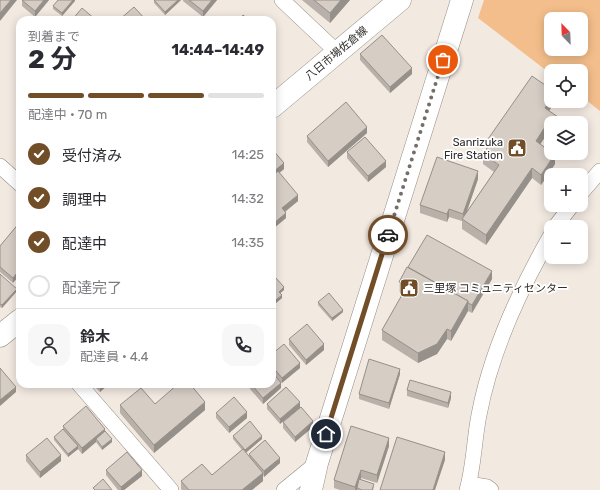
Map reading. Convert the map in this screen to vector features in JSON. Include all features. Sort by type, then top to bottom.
[{"type":"main road","name":"八日市場佐倉線","points":[[276,104],[400,0]]},
{"type":"main road","points":[[311,490],[317,463],[462,0]]},
{"type":"main road","points":[[0,336],[16,323]]},
{"type":"street","points":[[282,0],[337,52]]},
{"type":"street","points":[[0,166],[16,180]]},
{"type":"street","points":[[588,185],[600,172]]},
{"type":"street","points":[[491,490],[487,487],[468,487],[479,415],[492,364],[530,271],[544,247]]},
{"type":"street","points":[[82,388],[171,490]]},
{"type":"street","points":[[284,490],[317,463]]},
{"type":"shaded area","points":[[484,0],[600,0],[600,111],[588,102],[588,64],[544,64],[544,69],[478,18]]},
{"type":"building","points":[[0,0],[11,0],[0,13]]},
{"type":"building","points":[[22,0],[44,0],[35,11]]},
{"type":"building","points":[[58,0],[73,0],[62,13],[53,6]]},
{"type":"building","points":[[154,0],[178,0],[165,12]]},
{"type":"building","points":[[189,0],[212,0],[203,11]]},
{"type":"building","points":[[314,0],[341,0],[330,13]]},
{"type":"building","points":[[134,7],[142,16],[124,16]]},
{"type":"building","points":[[82,8],[91,16],[75,16]]},
{"type":"building","points":[[382,35],[412,68],[390,87],[360,54]]},
{"type":"building","points":[[532,76],[544,84],[544,108],[557,116],[544,116],[544,129],[536,141],[544,147],[544,160],[551,160],[546,168],[544,168],[541,175],[532,168],[486,235],[462,219],[499,165],[483,154],[491,142],[488,139]]},
{"type":"building","points":[[346,102],[367,127],[328,161],[307,136]]},
{"type":"building","points":[[365,137],[386,161],[368,176],[347,152]]},
{"type":"building","points":[[276,154],[284,163],[276,170]]},
{"type":"building","points":[[437,157],[478,171],[463,214],[449,209],[447,214],[420,205]]},
{"type":"building","points":[[278,171],[298,195],[282,208],[286,213],[276,221],[276,173]]},
{"type":"building","points":[[16,227],[16,274],[13,278],[0,267],[0,246]]},
{"type":"building","points":[[427,235],[492,271],[472,305],[468,303],[468,301],[408,267]]},
{"type":"building","points":[[407,267],[468,301],[451,331],[447,329],[437,344],[418,353],[382,330],[407,286],[399,282]]},
{"type":"building","points":[[0,274],[16,288],[16,290],[2,305],[0,304]]},
{"type":"building","points":[[276,278],[284,287],[279,292],[282,295],[276,300]]},
{"type":"building","points":[[329,293],[343,310],[332,318],[318,302]]},
{"type":"building","points":[[307,324],[324,344],[306,360],[289,339]]},
{"type":"building","points":[[284,344],[300,363],[282,378],[276,371],[276,351]]},
{"type":"building","points":[[369,359],[400,369],[389,403],[359,394]]},
{"type":"building","points":[[0,368],[16,387],[0,400]]},
{"type":"building","points":[[276,377],[281,383],[276,387]]},
{"type":"building","points":[[410,380],[451,392],[448,403],[407,390]]},
{"type":"building","points":[[286,387],[300,402],[280,419],[267,404]]},
{"type":"building","points":[[141,388],[155,404],[173,388],[193,388],[205,402],[154,445],[120,405]]},
{"type":"building","points":[[254,388],[275,388],[263,398]]},
{"type":"building","points":[[234,397],[247,412],[229,427],[216,413]]},
{"type":"building","points":[[86,406],[105,429],[82,448],[63,426]]},
{"type":"building","points":[[301,407],[313,421],[295,437],[283,422]]},
{"type":"building","points":[[250,421],[262,436],[245,450],[233,436]]},
{"type":"building","points":[[351,426],[389,438],[377,475],[361,470],[355,487],[334,480]]},
{"type":"building","points":[[63,429],[78,446],[68,454],[54,437]]},
{"type":"building","points":[[105,431],[112,439],[102,447],[96,439]]},
{"type":"building","points":[[397,437],[445,452],[433,490],[380,490]]},
{"type":"building","points":[[47,438],[61,455],[40,472],[26,455]]},
{"type":"building","points":[[265,440],[280,458],[264,471],[249,454]]},
{"type":"building","points":[[243,449],[263,473],[242,490],[189,490],[181,481],[202,464],[212,475]]},
{"type":"building","points":[[127,452],[142,470],[121,487],[106,470]]},
{"type":"building","points":[[103,479],[112,490],[95,490],[93,488]]},
{"type":"building","points":[[359,479],[374,484],[372,490],[362,490],[357,488]]},
{"type":"way so far","points":[[388,235],[443,60]]},
{"type":"place","name":"Sanrizuka Fire Station","points":[[517,148]]},
{"type":"place","name":"三里塚 コミュニティセンター","points":[[409,288]]},
{"type":"route","points":[[326,434],[388,235]]}]
